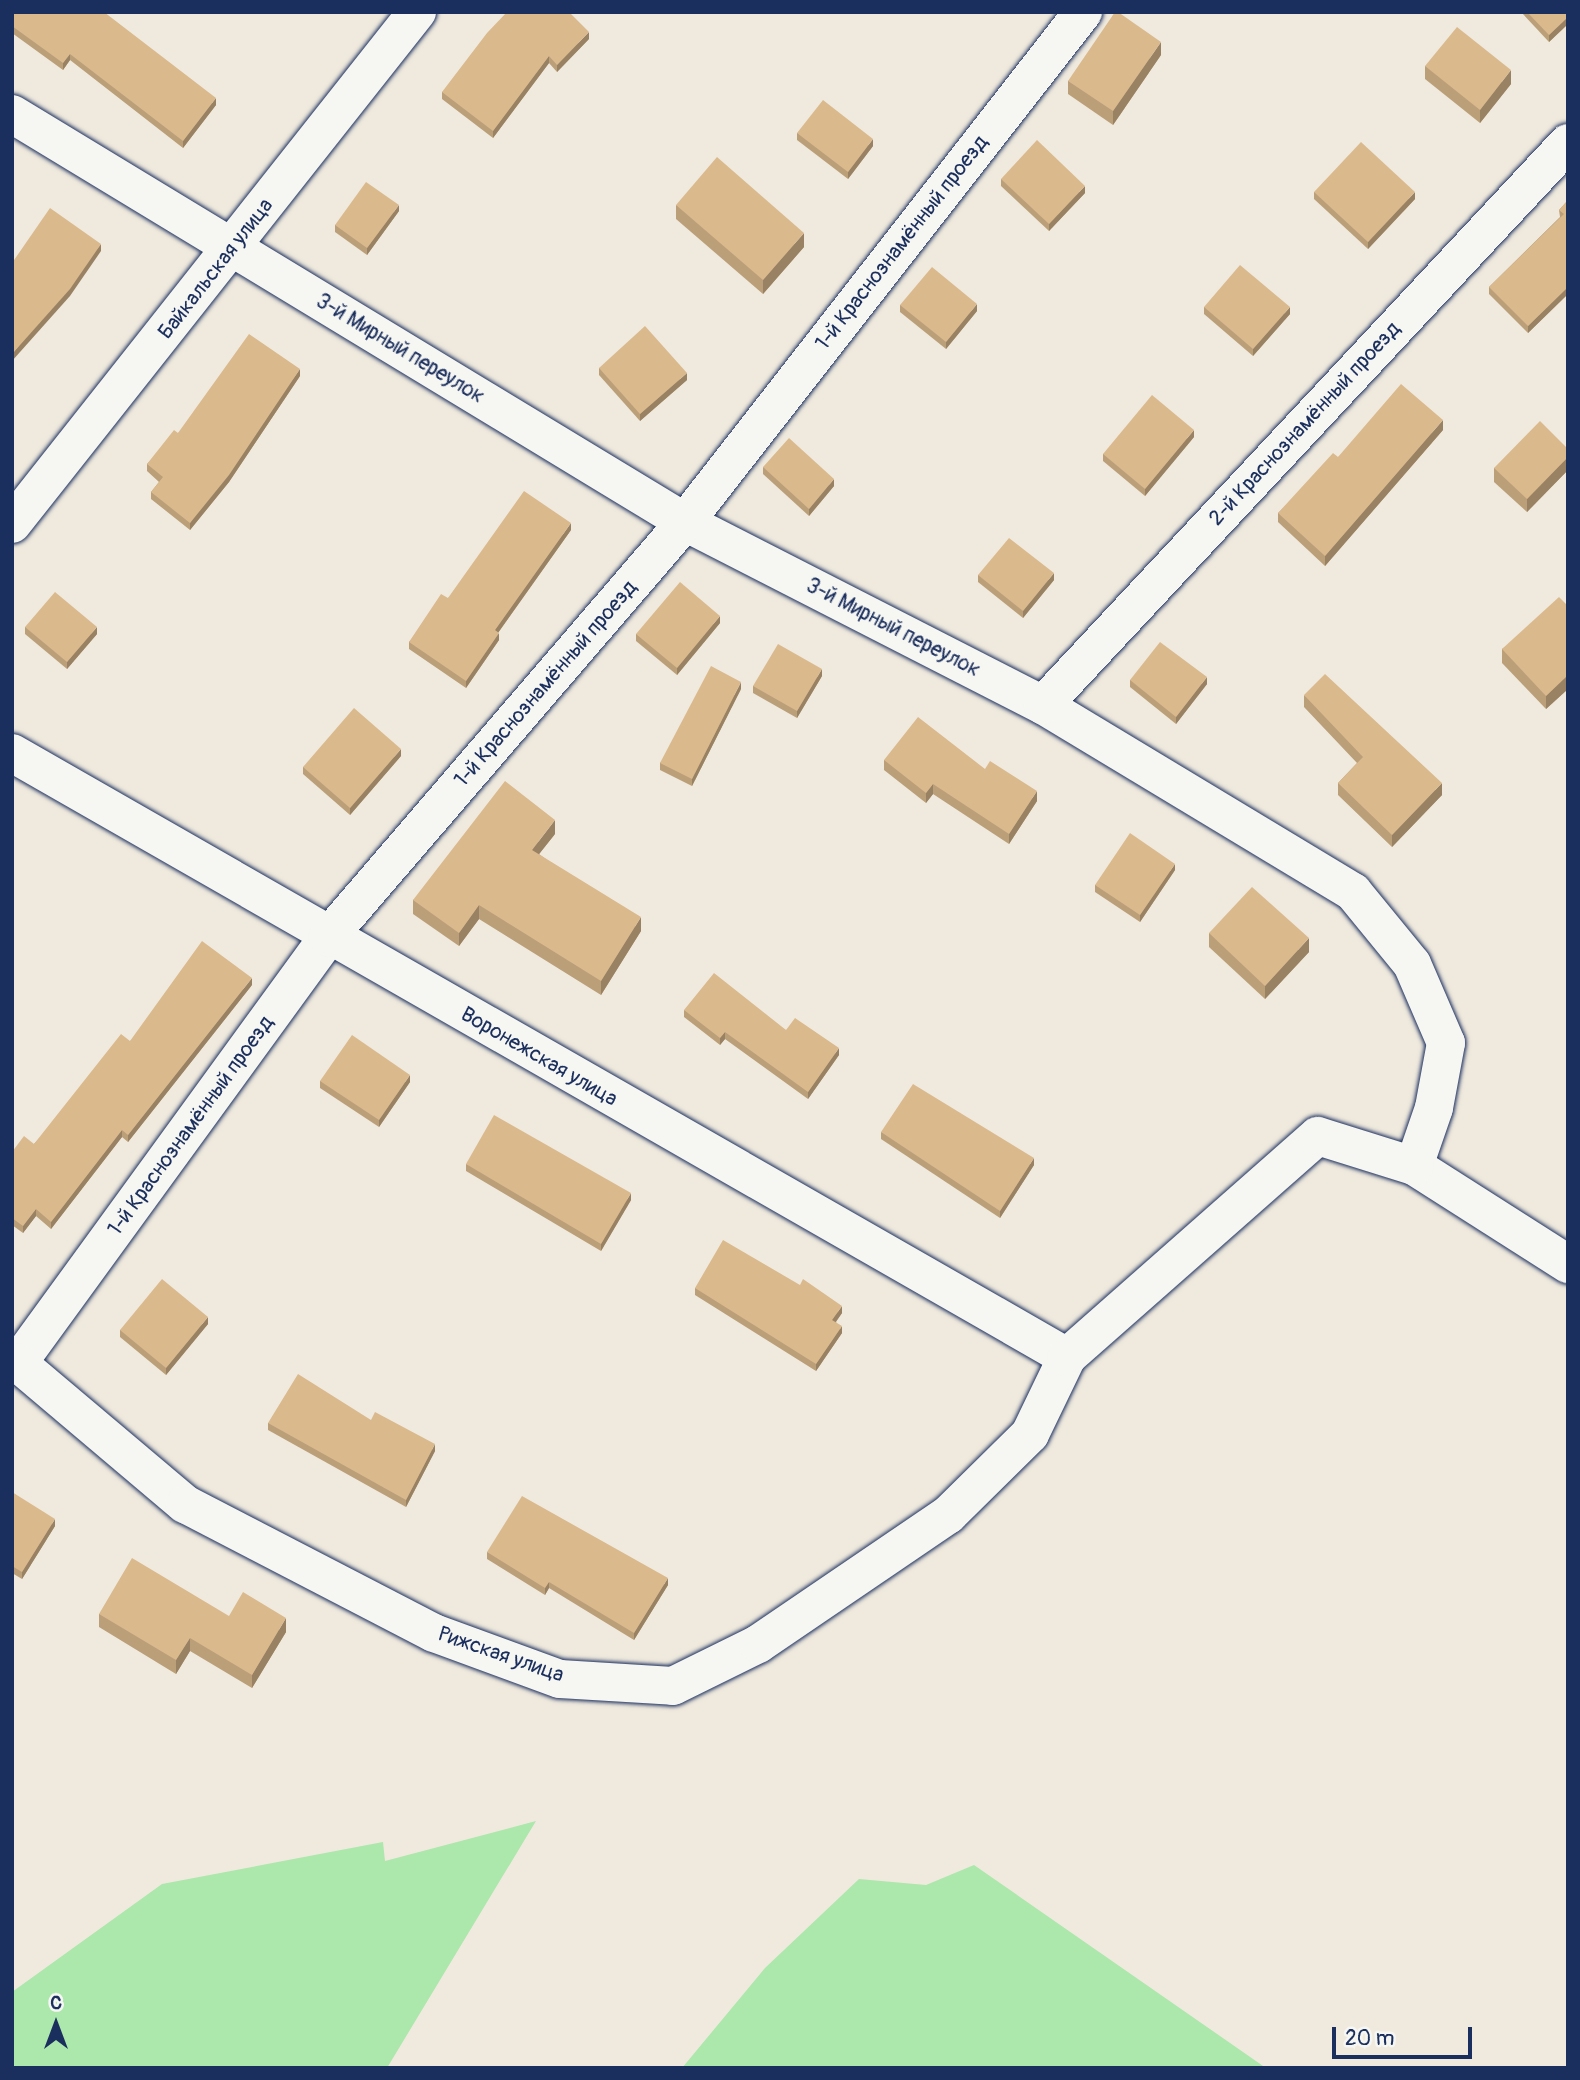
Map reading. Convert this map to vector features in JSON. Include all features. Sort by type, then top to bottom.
[{"type":"street","name":"Байкальская улица","points":[[12,524],[234,248],[417,12]]},
{"type":"street","name":"1-й Краснознамённый проезд","points":[[15,1364],[328,937],[685,522],[1083,12]]},
{"type":"street","name":"3-й Мирный переулок","points":[[12,114],[685,522],[1043,705],[1353,892],[1412,964],[1446,1043],[1434,1108],[1414,1166]]},
{"type":"street","name":"2-й Краснознамённый проезд","points":[[1043,705],[1568,143]]},
{"type":"street","name":"Воронежская улица","points":[[12,753],[328,937],[1067,1357]]},
{"type":"street","points":[[1067,1357],[1318,1136],[1414,1166],[1568,1264]]},
{"type":"street","name":"Рижская улица","points":[[15,1364],[185,1504],[434,1633],[560,1679],[673,1686],[758,1644],[948,1516],[1030,1434],[1067,1357]]},
{"type":"green space","points":[[536,1821],[387,2068],[12,2068],[12,1992],[162,1884],[383,1842],[385,1861]]},
{"type":"green space","points":[[974,1865],[1266,2068],[682,2068],[765,1968],[859,1879],[926,1885]]},
{"type":"building","points":[[12,12],[104,12],[216,98],[183,141],[70,54],[63,63],[12,26]]},
{"type":"building","points":[[507,12],[569,12],[589,32],[557,65],[549,56],[493,131],[442,92],[487,33]]},
{"type":"building","points":[[1115,12],[1161,42],[1113,111],[1068,81]]},
{"type":"building","points":[[1527,12],[1568,12],[1568,17],[1549,35]]},
{"type":"building","points":[[1457,27],[1511,70],[1480,110],[1425,66]]},
{"type":"building","points":[[823,100],[873,139],[848,172],[797,133]]},
{"type":"building","points":[[1037,140],[1085,186],[1049,224],[1001,179]]},
{"type":"building","points":[[1361,142],[1415,192],[1368,242],[1314,192]]},
{"type":"building","points":[[717,157],[804,233],[763,280],[676,205]]},
{"type":"building","points":[[366,182],[399,205],[367,248],[335,225]]},
{"type":"building","points":[[1568,200],[1568,287],[1528,326],[1489,287],[1564,214],[1559,210]]},
{"type":"building","points":[[50,208],[101,244],[70,289],[12,354],[12,263]]},
{"type":"building","points":[[1240,265],[1290,307],[1253,349],[1204,307]]},
{"type":"building","points":[[932,267],[977,304],[946,342],[900,305]]},
{"type":"building","points":[[645,326],[687,373],[640,414],[599,368]]},
{"type":"building","points":[[249,334],[300,369],[229,475],[190,523],[151,492],[163,477],[147,464],[174,430],[178,433]]},
{"type":"building","points":[[1401,384],[1443,420],[1325,556],[1278,513],[1333,453],[1338,457]]},
{"type":"building","points":[[1152,395],[1194,430],[1145,489],[1103,454]]},
{"type":"building","points":[[1540,421],[1568,449],[1568,457],[1527,499],[1494,468]]},
{"type":"building","points":[[789,438],[834,479],[809,509],[763,467]]},
{"type":"building","points":[[524,491],[571,523],[495,630],[499,633],[466,681],[409,642],[441,594],[448,598]]},
{"type":"building","points":[[1009,538],[1054,573],[1023,611],[978,575]]},
{"type":"building","points":[[680,582],[720,616],[677,668],[636,634]]},
{"type":"building","points":[[55,592],[97,627],[67,662],[25,627]]},
{"type":"building","points":[[1559,597],[1568,606],[1568,675],[1546,696],[1502,649]]},
{"type":"building","points":[[1160,642],[1207,677],[1176,717],[1130,680]]},
{"type":"building","points":[[778,644],[822,669],[797,711],[753,686]]},
{"type":"building","points":[[711,666],[741,682],[692,779],[660,763]]},
{"type":"building","points":[[1325,674],[1442,783],[1392,835],[1338,783],[1363,757],[1304,695]]},
{"type":"building","points":[[354,708],[401,749],[350,808],[303,767]]},
{"type":"building","points":[[918,717],[985,769],[990,761],[1037,791],[1009,834],[933,784],[926,793],[884,760]]},
{"type":"building","points":[[505,781],[555,820],[532,850],[641,917],[601,981],[479,905],[459,933],[413,900]]},
{"type":"building","points":[[1130,833],[1175,864],[1140,915],[1095,885]]},
{"type":"building","points":[[1252,887],[1309,938],[1265,986],[1209,933]]},
{"type":"building","points":[[202,941],[252,978],[128,1135],[122,1130],[51,1222],[36,1209],[23,1226],[12,1218],[12,1152],[24,1136],[34,1144],[121,1034],[130,1041]]},
{"type":"building","points":[[714,973],[786,1030],[795,1018],[839,1048],[808,1092],[725,1032],[720,1038],[684,1010]]},
{"type":"building","points":[[352,1035],[410,1075],[379,1120],[320,1081]]},
{"type":"building","points":[[913,1084],[1034,1158],[1000,1211],[881,1132]]},
{"type":"building","points":[[494,1115],[631,1193],[601,1244],[466,1164]]},
{"type":"building","points":[[723,1240],[800,1285],[803,1279],[842,1306],[832,1320],[842,1326],[816,1364],[695,1288]]},
{"type":"building","points":[[162,1279],[208,1317],[166,1368],[120,1330]]},
{"type":"building","points":[[298,1374],[371,1420],[375,1412],[435,1444],[406,1500],[268,1423]]},
{"type":"building","points":[[12,1492],[55,1519],[22,1572],[12,1566]]},
{"type":"building","points":[[522,1496],[668,1578],[634,1633],[549,1582],[545,1588],[487,1552]]},
{"type":"building","points":[[132,1558],[229,1616],[243,1592],[286,1618],[252,1675],[190,1638],[176,1660],[99,1614]]}]
